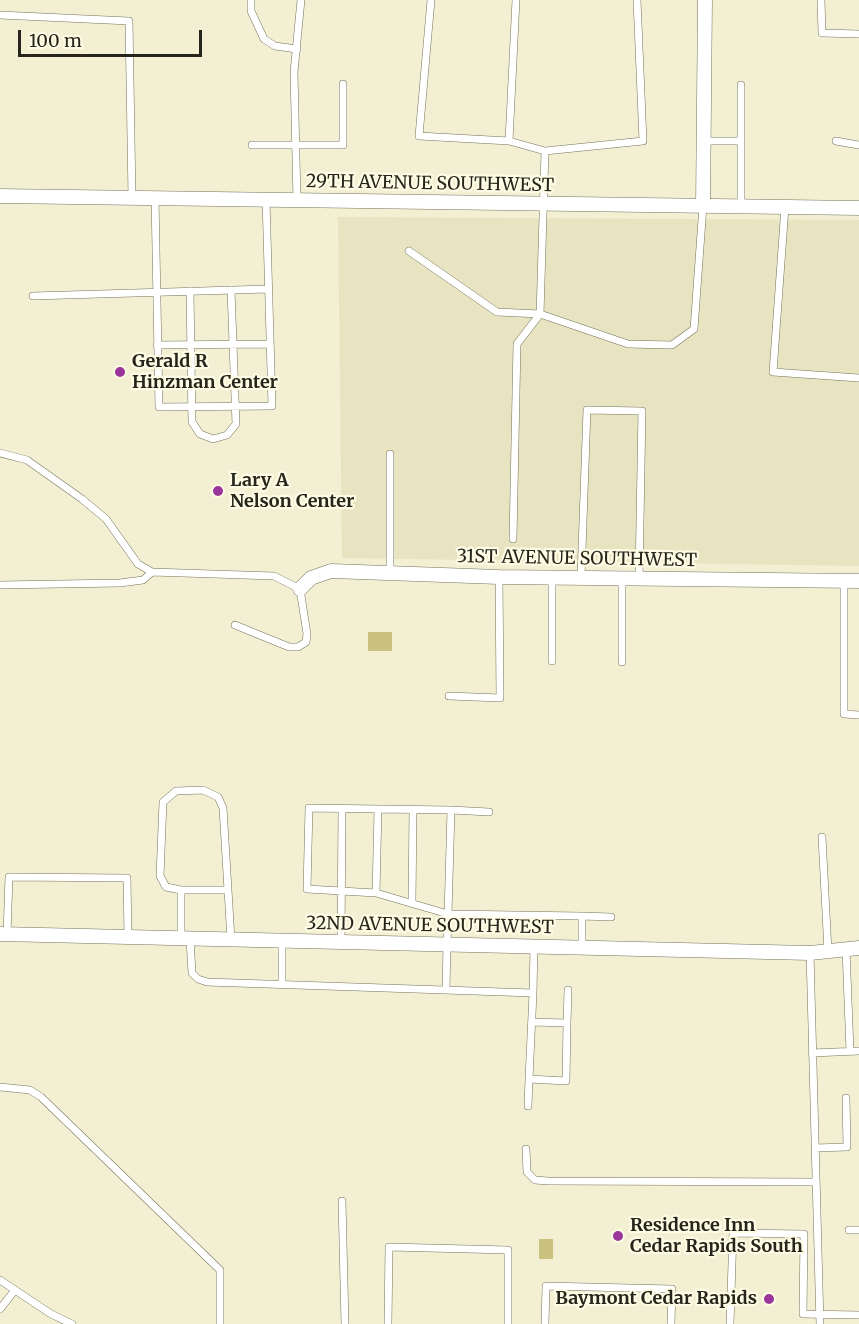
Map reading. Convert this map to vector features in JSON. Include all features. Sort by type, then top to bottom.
[{"type":"street","points":[[703,206],[705,0]]},
{"type":"street","name":"29TH AVENUE SOUTHWEST","points":[[0,196],[859,208]]},
{"type":"street","name":"31ST AVENUE SOUTHWEST","points":[[300,589],[311,578],[331,571],[499,577],[859,581]]},
{"type":"street","name":"32ND AVENUE SOUTHWEST","points":[[4,934],[582,948],[810,952],[852,949]]},
{"type":"lane","points":[[251,0],[251,10],[264,39],[275,46],[297,49]]},
{"type":"lane","points":[[297,200],[294,72],[301,0]]},
{"type":"lane","points":[[431,0],[419,136],[509,141],[545,151],[642,141],[637,0]]},
{"type":"lane","points":[[509,141],[516,0]]},
{"type":"lane","points":[[821,0],[822,33],[859,34]]},
{"type":"lane","points":[[0,15],[129,21],[132,197]]},
{"type":"lane","points":[[252,145],[343,145],[343,84]]},
{"type":"lane","points":[[741,85],[741,207]]},
{"type":"lane","points":[[703,141],[741,141]]},
{"type":"lane","points":[[836,141],[859,145]]},
{"type":"lane","points":[[513,539],[517,344],[540,314],[545,151]]},
{"type":"lane","points":[[155,197],[159,408],[272,406],[266,199]]},
{"type":"lane","points":[[409,251],[497,312],[540,314],[628,344],[672,345],[694,329],[703,206]]},
{"type":"lane","points":[[785,207],[773,372],[859,378]]},
{"type":"lane","points":[[33,296],[268,289]]},
{"type":"lane","points":[[190,291],[192,422],[200,434],[213,439],[226,435],[236,424],[231,290]]},
{"type":"lane","points":[[157,345],[270,344]]},
{"type":"lane","points":[[581,577],[587,410],[642,411],[639,578]]},
{"type":"lane","points":[[0,453],[27,460],[82,499],[106,519],[138,564],[152,572],[274,576],[300,589],[307,634],[306,642],[298,647],[289,647],[235,625]]},
{"type":"lane","points":[[390,454],[390,573]]},
{"type":"lane","points":[[0,585],[131,582],[143,580],[152,572]]},
{"type":"lane","points":[[449,696],[500,698],[499,577]]},
{"type":"lane","points":[[622,577],[622,662]]},
{"type":"lane","points":[[552,578],[552,661]]},
{"type":"lane","points":[[844,581],[844,714],[859,715]]},
{"type":"lane","points":[[228,890],[181,890],[166,887],[160,876],[163,802],[176,791],[203,790],[218,797],[223,808],[228,890],[231,940]]},
{"type":"lane","points":[[489,812],[309,808],[308,889],[376,893],[448,914],[611,917]]},
{"type":"lane","points":[[341,942],[342,808]]},
{"type":"lane","points":[[376,893],[378,809]]},
{"type":"lane","points":[[412,902],[413,810]]},
{"type":"lane","points":[[446,990],[451,810]]},
{"type":"lane","points":[[822,837],[828,951]]},
{"type":"lane","points":[[4,934],[9,877],[127,878],[128,938]]},
{"type":"lane","points":[[181,890],[185,939],[192,973],[198,979],[207,982],[534,993]]},
{"type":"lane","points":[[582,916],[582,948]]},
{"type":"lane","points":[[282,941],[282,984]]},
{"type":"lane","points":[[528,1106],[534,946]]},
{"type":"lane","points":[[850,1051],[852,949]]},
{"type":"lane","points":[[810,952],[820,1324]]},
{"type":"lane","points":[[529,1079],[566,1081],[568,990]]},
{"type":"lane","points":[[532,1022],[567,1023]]},
{"type":"lane","points":[[812,1053],[859,1051]]},
{"type":"lane","points":[[0,1086],[30,1090],[41,1097],[220,1270],[220,1324]]},
{"type":"lane","points":[[815,1148],[847,1147],[846,1098]]},
{"type":"lane","points":[[525,1149],[527,1172],[535,1180],[816,1182]]},
{"type":"lane","points":[[342,1201],[345,1324]]},
{"type":"lane","points":[[849,1230],[859,1230]]},
{"type":"lane","points":[[730,1324],[733,1233],[804,1234],[803,1312],[806,1315],[859,1315]]},
{"type":"lane","points":[[388,1324],[389,1247],[508,1250],[508,1324]]},
{"type":"lane","points":[[0,1280],[51,1314],[72,1324]]},
{"type":"lane","points":[[545,1324],[546,1286],[672,1289],[671,1324]]},
{"type":"lane","points":[[0,1309],[15,1290]]},
{"type":"shaded area","points":[[338,217],[859,220],[859,566],[342,558]]},
{"type":"shaded area","points":[[368,632],[392,632],[392,651],[368,651]]},
{"type":"shaded area","points":[[539,1239],[553,1239],[553,1259],[539,1259]]},
{"type":"place","name":"Gerald R Hinzman Center","points":[[120,372]]},
{"type":"place","name":"Lary A Nelson Center","points":[[218,491]]},
{"type":"place","name":"Residence Inn Cedar Rapids South","points":[[618,1236]]},
{"type":"place","name":"Baymont Cedar Rapids","points":[[769,1299]]}]
